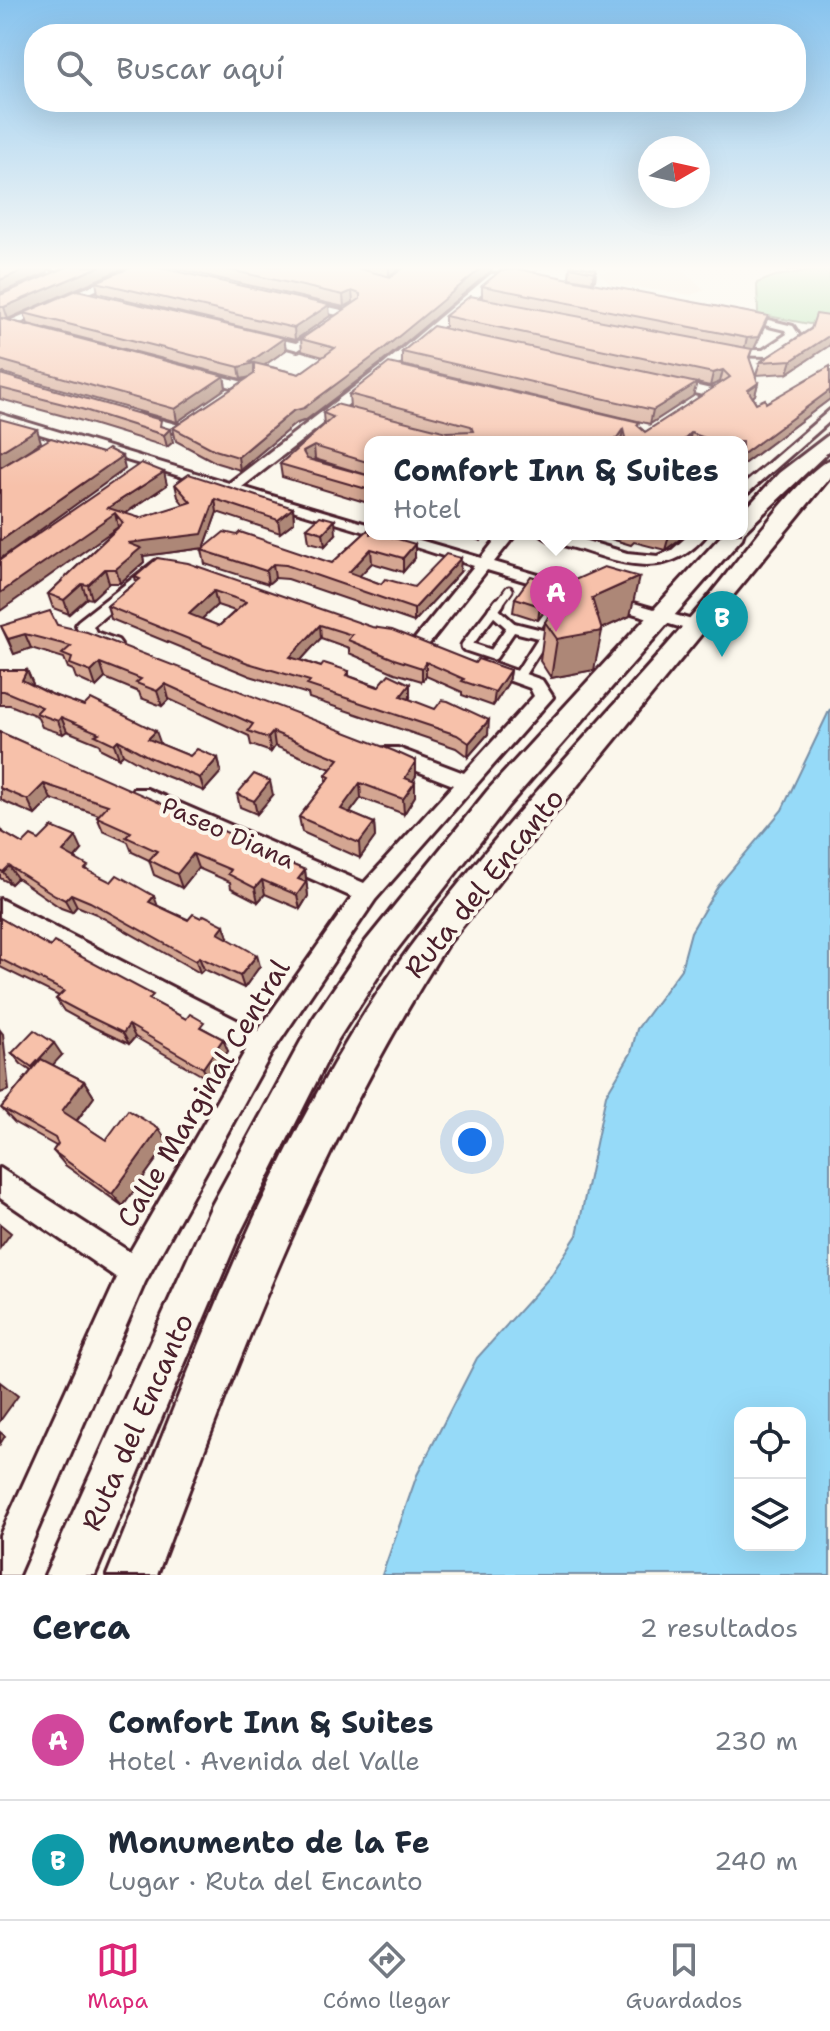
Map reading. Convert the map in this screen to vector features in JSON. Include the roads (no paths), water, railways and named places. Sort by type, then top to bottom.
[{"type":"main road","points":[[748,519],[786,477],[830,440]]},
{"type":"main road","name":"Ruta del Encanto","points":[[132,1575],[266,1243],[316,1136],[363,1048],[436,935],[696,627],[809,487],[830,466]]},
{"type":"main road","name":"Ruta del Encanto","points":[[70,1575],[226,1219],[325,1030],[421,891],[498,798],[730,540]]},
{"type":"street","points":[[266,340],[298,347],[309,340]]},
{"type":"street","points":[[231,488],[334,409],[393,369],[422,340]]},
{"type":"street","points":[[713,350],[744,356],[766,354],[787,340]]},
{"type":"street","points":[[190,372],[248,382],[230,395]]},
{"type":"street","points":[[660,381],[709,395]]},
{"type":"street","points":[[334,409],[349,413]]},
{"type":"street","points":[[121,412],[181,430]]},
{"type":"street","points":[[748,489],[830,414]]},
{"type":"street","points":[[0,418],[58,442],[231,488],[364,528]]},
{"type":"street","points":[[403,540],[483,564],[571,596],[696,627]]},
{"type":"street","points":[[503,540],[426,647],[519,676]]},
{"type":"street","points":[[568,540],[629,558],[660,562],[675,557],[693,540]]},
{"type":"street","points":[[133,653],[89,636],[84,625],[155,565],[177,563]]},
{"type":"street","name":"Calle Marginal Central","points":[[0,1575],[135,1272],[262,1046],[367,894],[544,697],[536,684],[519,676]]},
{"type":"street","points":[[377,747],[466,782]]},
{"type":"street","name":"Paseo Diana","points":[[125,788],[367,894]]},
{"type":"street","points":[[0,908],[262,1046]]},
{"type":"street","points":[[0,1182],[135,1272]]},
{"type":"lane","points":[[509,590],[466,646],[493,655],[512,627]]},
{"type":"lane","points":[[493,610],[512,627],[544,635]]},
{"type":"lane","points":[[519,676],[559,613]]},
{"type":"water","points":[[830,709],[830,1575],[382,1575],[417,1475],[477,1358],[550,1277],[577,1235],[606,1095],[631,1053],[637,1029],[681,969],[691,932],[718,886],[782,810]]},
{"type":"place","name":"Comfort Inn & Suites","points":[[556,632]]},
{"type":"place","name":"Monumento de la Fe","points":[[722,657]]}]
